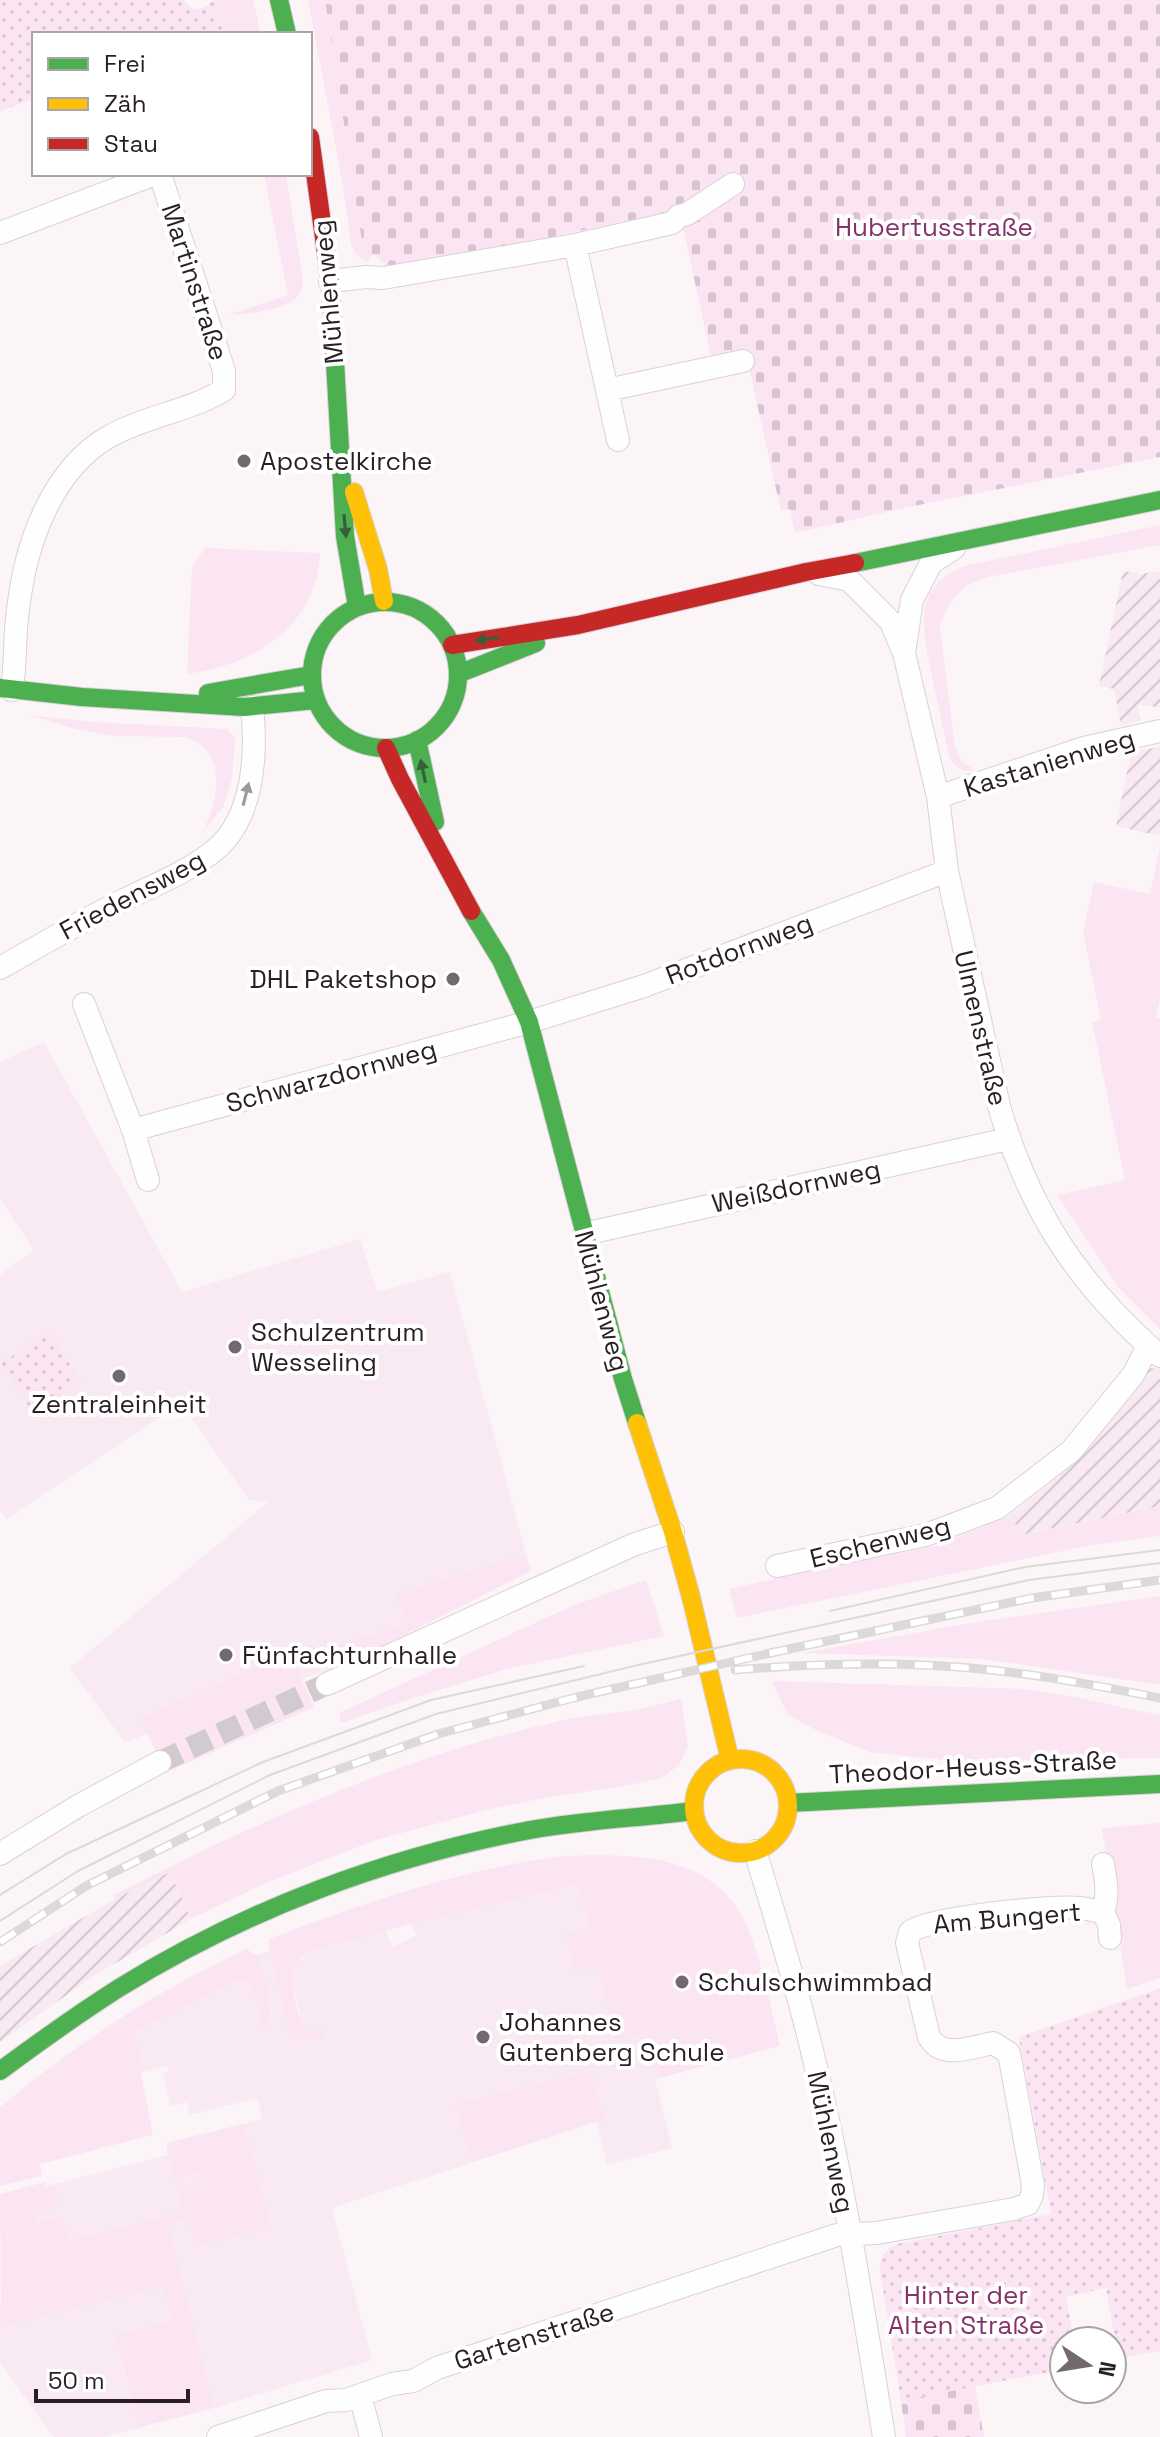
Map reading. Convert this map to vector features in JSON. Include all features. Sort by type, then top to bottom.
[{"type":"street","points":[[279,0],[287,32]]},
{"type":"street","name":"Mühlenweg","points":[[312,151],[330,281],[345,536],[357,607]]},
{"type":"street","points":[[0,233],[153,176]]},
{"type":"street","name":"Martinstraße","points":[[6,689],[29,555],[63,480],[82,457],[111,435],[206,401],[224,390],[224,371],[159,176]]},
{"type":"street","points":[[330,281],[383,278],[575,245],[672,223],[733,184]]},
{"type":"street","points":[[575,245],[618,440]]},
{"type":"street","points":[[607,390],[743,361]]},
{"type":"street","name":"Mühlenweg","points":[[340,449],[374,557],[384,601]]},
{"type":"street","points":[[452,645],[578,625],[806,572],[1160,500]]},
{"type":"street","name":"Ulmenstraße","points":[[904,653],[912,600],[931,563],[965,541]]},
{"type":"street","name":"Ulmenstraße","points":[[806,572],[849,580],[891,622],[904,653],[938,797],[947,871],[1008,1139],[1036,1206],[1063,1249],[1102,1301],[1154,1351]]},
{"type":"street","points":[[384,601],[423,612],[445,632],[452,645],[458,674],[453,701],[439,724],[417,740],[386,748],[373,747],[349,738],[329,722],[316,700],[311,675],[324,634],[333,622],[357,607],[384,601]]},
{"type":"street","points":[[458,674],[578,625]]},
{"type":"street","points":[[159,700],[311,675]]},
{"type":"street","points":[[6,689],[82,697],[252,707],[316,700]]},
{"type":"street","name":"Friedensweg","points":[[0,968],[163,882],[223,842],[246,797],[254,757],[252,707]]},
{"type":"street","name":"Kastanienweg","points":[[938,797],[1084,748],[1160,731]]},
{"type":"street","name":"Mühlenweg","points":[[417,740],[443,855]]},
{"type":"street","name":"Mühlenweg","points":[[386,748],[461,894],[501,960],[529,1022],[623,1379],[673,1532],[700,1630],[730,1760]]},
{"type":"street","name":"Rotdornweg","points":[[529,1022],[644,986],[947,871]]},
{"type":"street","points":[[84,1004],[133,1130],[148,1180]]},
{"type":"street","name":"Schwarzdornweg","points":[[133,1130],[529,1022]]},
{"type":"street","name":"Weißdornweg","points":[[584,1234],[1008,1139]]},
{"type":"street","name":"Eschenweg","points":[[777,1566],[926,1535],[997,1508],[1071,1451],[1154,1351]]},
{"type":"street","points":[[327,1684],[635,1544],[673,1532]]},
{"type":"street","points":[[744,1758],[770,1768],[786,1791],[788,1803],[788,1815],[779,1834],[764,1848],[740,1854],[714,1846],[704,1837],[693,1811],[695,1794],[702,1778],[714,1766],[744,1758]]},
{"type":"street","points":[[0,1854],[78,1806],[160,1762]]},
{"type":"street","name":"Theodor-Heuss-Straße","points":[[788,1803],[1160,1784]]},
{"type":"street","points":[[0,2071],[87,2006],[160,1963],[225,1929],[305,1895],[436,1852],[529,1830],[693,1811]]},
{"type":"street","name":"Mühlenweg","points":[[755,1851],[801,2008],[828,2119],[884,2437]]},
{"type":"street","name":"Am Bungert","points":[[1103,1864],[1107,1888],[1103,1912],[1109,1925],[1110,1938]]},
{"type":"street","name":"Am Bungert","points":[[1033,2185],[1009,2053],[993,2043],[954,2051],[932,2044],[922,2011],[908,1937],[921,1925],[981,1914],[1076,1907],[1103,1912]]},
{"type":"street","name":"Gartenstraße","points":[[218,2437],[326,2401],[346,2400],[392,2384],[413,2381],[437,2368],[826,2238],[877,2233],[1022,2207],[1028,2204],[1033,2185]]},
{"type":"street","points":[[360,2395],[371,2437]]},
{"type":"shaded area","points":[[1123,571],[1141,574],[1160,571],[1160,707],[1138,705],[1140,720],[1121,725],[1114,689],[1099,686]]},
{"type":"shaded area","points":[[1160,747],[1160,836],[1116,826],[1131,752]]},
{"type":"shaded area","name":"Schulzentrum Wesseling","points":[[44,1042],[182,1292],[360,1239],[377,1292],[450,1272],[526,1554],[397,1594],[407,1624],[335,1644],[342,1665],[125,1742],[70,1668],[268,1502],[249,1500],[181,1403],[6,1519],[0,1510],[0,1275],[34,1250],[0,1199],[0,1062]]},
{"type":"shaded area","points":[[1160,1367],[1160,1506],[1026,1534],[1007,1517],[1082,1455],[1146,1369]]},
{"type":"shaded area","points":[[170,1871],[191,1919],[92,1977],[0,2042],[0,1966]]},
{"type":"shaded area","points":[[579,1885],[589,1929],[576,1972],[598,1967],[648,2033],[659,2078],[655,2080],[672,2148],[607,2165],[596,2122],[332,2208],[372,2360],[214,2408],[166,2216],[68,2240],[38,2223],[35,2212],[59,2205],[54,2184],[168,2155],[166,2143],[263,2119],[257,2098],[190,2115],[187,2102],[171,2106],[163,2073],[168,2072],[167,2066],[145,2071],[134,2033],[238,1979],[252,1986],[264,2031],[271,2012],[257,1955],[269,1951],[288,2031],[301,2041],[313,2042],[326,2036],[324,2029],[312,2032],[303,2025],[293,1984],[297,1965],[308,1953],[385,1930],[393,1947],[416,1936],[411,1924]]},
{"type":"shaded area","points":[[169,2265],[186,2337],[119,2354],[138,2428],[103,2437],[54,2437],[0,2363],[0,2307]]},
{"type":"green space","points":[[0,0],[184,0],[191,8],[199,9],[214,0],[223,32],[32,32],[32,100],[0,111]]},
{"type":"green space","points":[[214,0],[253,0],[261,32],[223,32]]},
{"type":"green space","points":[[308,0],[325,0],[363,247],[374,253],[367,262],[356,254],[351,245]]},
{"type":"green space","name":"Hubertusstraße","points":[[325,0],[1160,0],[1160,457],[795,533],[790,509],[781,511],[745,350],[711,356],[682,223],[686,208],[382,271],[385,263],[363,247]]},
{"type":"green space","points":[[264,176],[286,176],[302,286],[295,299],[283,305],[255,313],[231,314],[288,295]]},
{"type":"green space","points":[[1160,525],[1160,545],[988,577],[968,585],[956,595],[940,626],[955,747],[961,761],[975,770],[962,770],[953,764],[932,677],[924,627],[924,612],[935,585],[965,566]]},
{"type":"green space","points":[[205,548],[320,553],[316,579],[307,602],[277,638],[235,662],[187,674],[192,567]]},
{"type":"green space","points":[[28,715],[93,722],[228,729],[235,739],[232,779],[223,807],[202,833],[216,792],[214,765],[208,753],[184,737],[113,736]]},
{"type":"green space","points":[[1160,847],[1160,1000],[1156,1017],[1160,1018],[1160,1329],[1118,1287],[1057,1195],[1125,1180],[1092,1022],[1101,1020],[1083,932],[1094,882],[1150,894]]},
{"type":"green space","points":[[50,1332],[81,1383],[33,1413],[1,1363]]},
{"type":"green space","points":[[1160,1506],[1160,1536],[1092,1545],[737,1618],[729,1589],[828,1566],[933,1547],[1007,1517],[1026,1534]]},
{"type":"green space","points":[[526,1554],[531,1571],[343,1666],[335,1644],[407,1624],[396,1594]]},
{"type":"green space","points":[[646,1580],[664,1636],[507,1669],[341,1723],[339,1713],[574,1605]]},
{"type":"green space","points":[[1160,1596],[1160,1685],[983,1659],[802,1653],[970,1623]]},
{"type":"green space","name":"Fünfachturnhalle","points":[[290,1652],[314,1707],[165,1773],[141,1718]]},
{"type":"green space","points":[[772,1681],[1023,1689],[1070,1696],[1160,1715],[1160,1758],[955,1761],[870,1752],[816,1730],[787,1714]]},
{"type":"green space","points":[[681,1699],[688,1746],[679,1765],[662,1778],[490,1809],[376,1840],[259,1886],[191,1919],[170,1872],[115,1899],[114,1895],[223,1841],[335,1792],[392,1771],[450,1751],[567,1719],[628,1711]]},
{"type":"green space","points":[[1160,1823],[1160,1978],[1127,1989],[1102,1828]]},
{"type":"green space","name":"Schulschwimmbad","points":[[564,1856],[639,1857],[664,1861],[708,1879],[727,1895],[742,1916],[755,1946],[780,2046],[659,2078],[648,2034],[616,2042],[598,1967],[575,1972],[566,1934],[589,1928],[578,1885],[308,1952],[301,1959],[294,1977],[296,2006],[303,2025],[312,2032],[324,2029],[326,2036],[316,2041],[306,2041],[288,2031],[269,1951],[269,1939],[414,1888],[489,1869]]},
{"type":"green space","points":[[246,1949],[257,1955],[268,1995],[270,2015],[264,2032],[252,1986],[239,1979],[134,2033],[145,2071],[141,2073],[153,2135],[40,2164],[42,2176],[0,2186],[0,2107],[118,2020],[181,1982]]},
{"type":"green space","name":"Hinter der Alten Straße","points":[[1160,1988],[1160,2351],[1128,2356],[1128,2325],[1112,2325],[1106,2288],[1066,2297],[1071,2325],[1048,2325],[1048,2372],[901,2401],[880,2271],[886,2251],[897,2244],[1051,2214],[1019,2037]]},
{"type":"green space","points":[[590,2072],[604,2119],[472,2162],[455,2104]]},
{"type":"green space","points":[[243,2124],[271,2228],[196,2246],[189,2219],[168,2224],[214,2408],[138,2428],[115,2335],[172,2321],[164,2286],[1,2326],[0,2194],[45,2182],[46,2186],[54,2184],[60,2205],[35,2212],[37,2222],[62,2217],[68,2240],[182,2212],[177,2188],[201,2182],[198,2171],[174,2177],[166,2143]]},
{"type":"green space","points":[[975,2386],[984,2437],[906,2437],[901,2401]]},
{"type":"tunnel","points":[[160,1762],[327,1684]]},
{"type":"tram line","points":[[830,1611],[1025,1567],[1160,1550]]},
{"type":"tram line","points":[[0,1921],[78,1871],[270,1775],[436,1714],[638,1665],[1029,1580],[1160,1563]]},
{"type":"tram line","points":[[0,1895],[66,1854],[263,1762],[431,1700],[584,1666]]},
{"type":"railway","points":[[0,1942],[86,1886],[278,1791],[438,1734],[577,1697],[775,1652],[1032,1598],[1160,1580]]},
{"type":"railway","points":[[735,1670],[863,1664],[959,1667],[1012,1672],[1160,1698]]},
{"type":"traffic: fast","points":[[279,0],[287,32]]},
{"type":"traffic: fast","points":[[333,327],[345,536],[357,607]]},
{"type":"traffic: fast","points":[[855,563],[1160,500]]},
{"type":"traffic: fast","points":[[385,602],[413,608],[437,623],[452,647],[458,675],[452,703],[437,727],[413,742],[385,748],[357,742],[333,727],[318,703],[312,675],[318,647],[333,623],[357,608],[385,602]]},
{"type":"traffic: fast","points":[[458,674],[536,643]]},
{"type":"traffic: fast","points":[[208,693],[311,675]]},
{"type":"traffic: fast","points":[[0,688],[82,697],[244,707],[316,700]]},
{"type":"traffic: fast","points":[[417,740],[435,822]]},
{"type":"traffic: fast","points":[[471,911],[501,960],[529,1022],[637,1423]]},
{"type":"traffic: fast","points":[[788,1803],[1160,1784]]},
{"type":"traffic: fast","points":[[0,2071],[119,1988],[167,1960],[216,1934],[318,1890],[370,1871],[476,1841],[571,1824],[693,1811]]},
{"type":"traffic: slow","points":[[354,492],[378,569],[384,601]]},
{"type":"traffic: slow","points":[[637,1423],[691,1597],[730,1760]]},
{"type":"traffic: slow","points":[[741,1759],[759,1762],[774,1773],[785,1788],[788,1806],[785,1824],[774,1839],[759,1850],[741,1853],[723,1850],[708,1839],[697,1824],[694,1806],[697,1788],[708,1773],[723,1762],[741,1759]]},
{"type":"traffic: jam","points":[[312,151],[330,281],[333,327]]},
{"type":"traffic: jam","points":[[452,645],[578,625],[855,563]]},
{"type":"traffic: jam","points":[[386,748],[471,911]]},
{"type":"place","name":"Apostelkirche","points":[[244,461]]},
{"type":"place","name":"DHL Paketshop","points":[[453,979]]},
{"type":"place","name":"Schulzentrum Wesseling","points":[[235,1347]]},
{"type":"place","name":"Zentraleinheit","points":[[119,1376]]},
{"type":"place","name":"Fünfachturnhalle","points":[[226,1655]]},
{"type":"place","name":"Schulschwimmbad","points":[[682,1982]]},
{"type":"place","name":"Johannes Gutenberg Schule","points":[[483,2037]]}]
